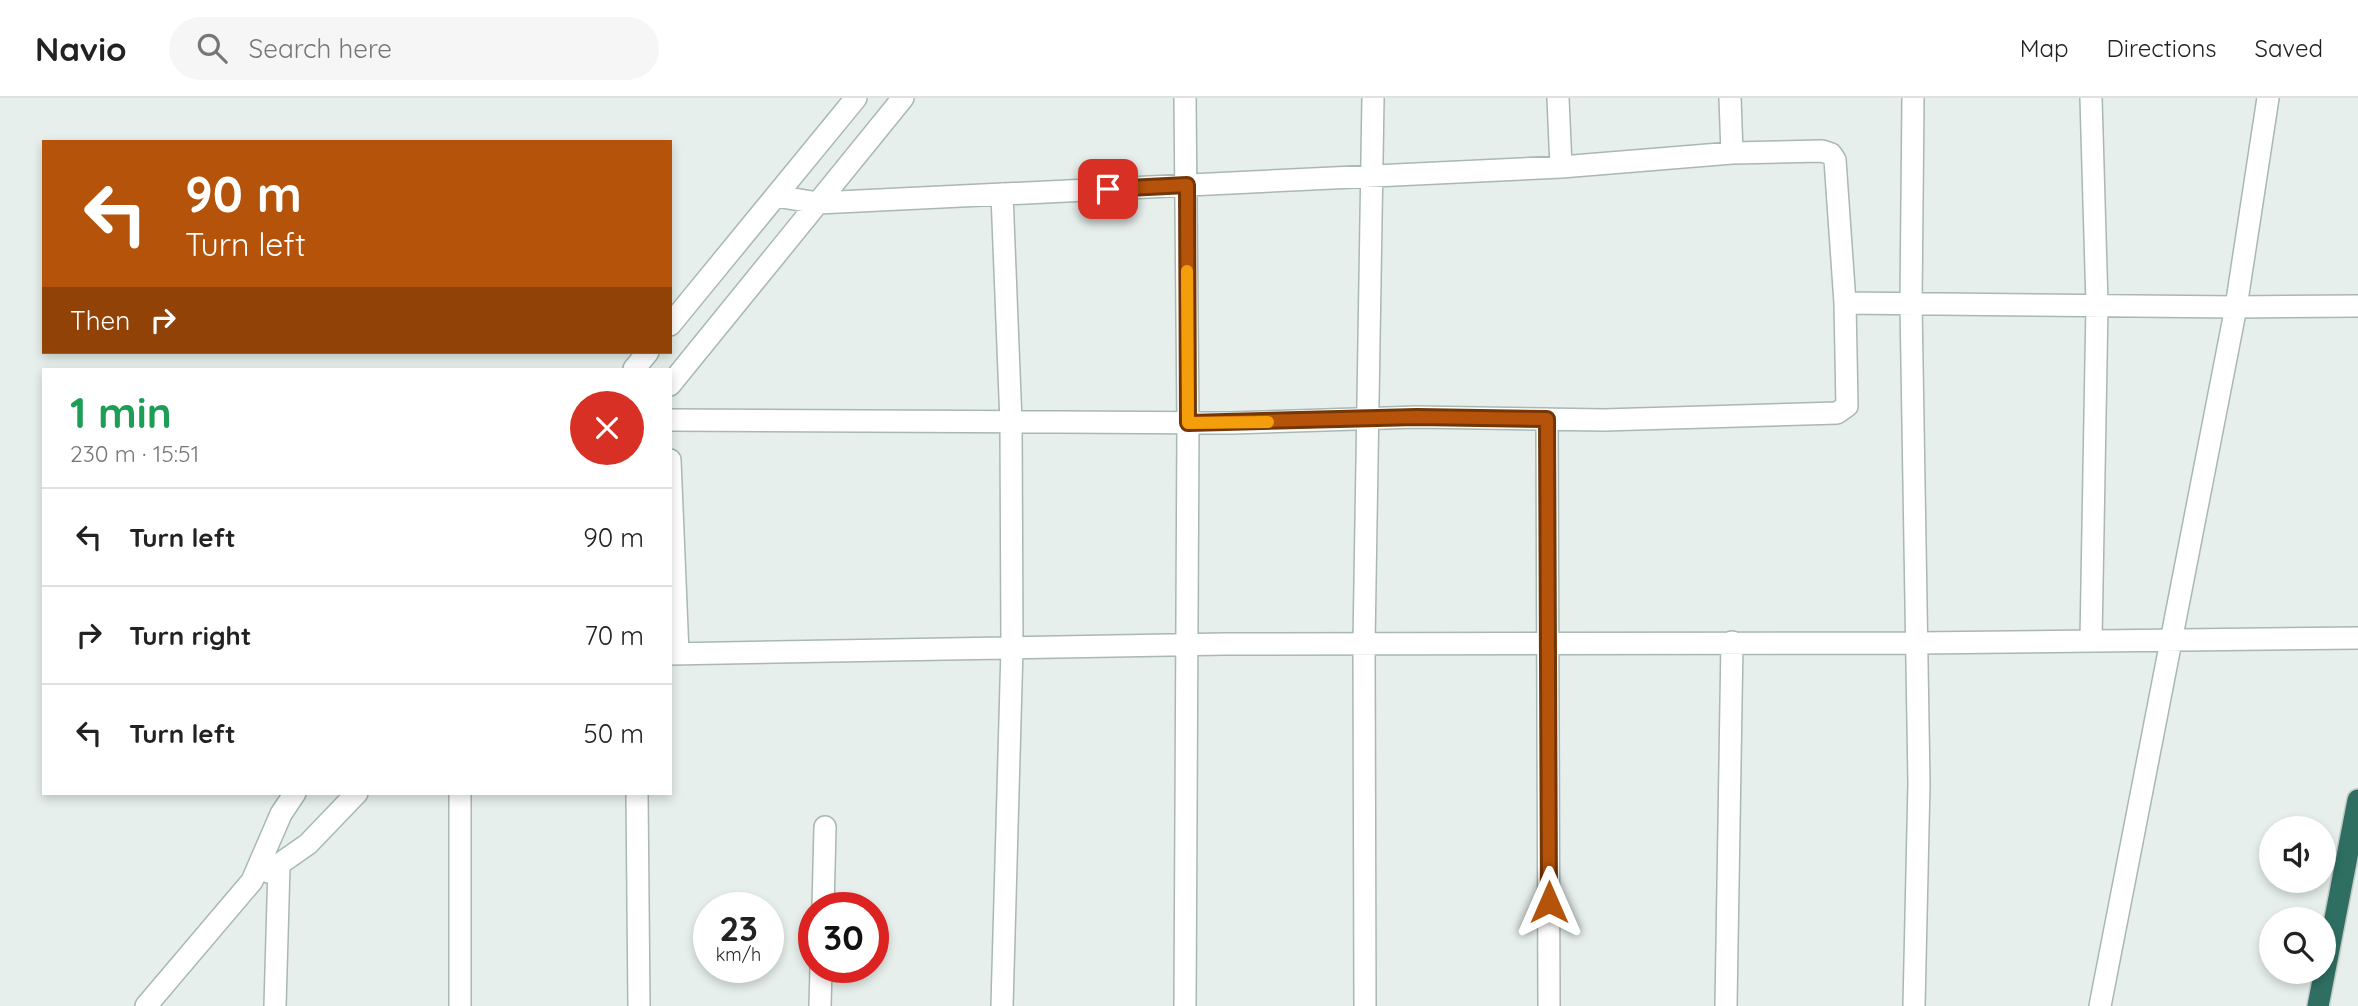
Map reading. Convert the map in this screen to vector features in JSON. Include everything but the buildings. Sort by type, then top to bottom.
[{"type":"highway","points":[[2318,1006],[2358,800]]},
{"type":"street","points":[[672,323],[856,98]]},
{"type":"street","points":[[672,384],[904,98]]},
{"type":"street","points":[[1185,98],[1188,423],[1185,1006]]},
{"type":"street","points":[[1365,1006],[1364,643],[1373,98]]},
{"type":"street","points":[[1559,98],[1561,167]]},
{"type":"street","points":[[1730,98],[1732,153]]},
{"type":"street","points":[[1913,98],[1911,304],[1919,783],[1914,1006]]},
{"type":"street","points":[[2091,98],[2097,306],[2091,640]]},
{"type":"street","points":[[2100,1006],[2236,307],[2268,98]]},
{"type":"street","points":[[672,420],[1188,423],[1547,419],[1837,413],[1847,406],[1845,303],[1835,160],[1831,154],[1822,151],[1732,153],[1561,167],[818,203],[776,196]]},
{"type":"street","points":[[1002,194],[1010,423],[1012,648],[1002,1006]]},
{"type":"street","points":[[1845,303],[2358,306]]},
{"type":"street","points":[[635,368],[646,354]]},
{"type":"street","points":[[1547,419],[1549,1006]]},
{"type":"street","points":[[672,557],[674,654],[1364,643],[1917,643],[2358,638]]},
{"type":"street","points":[[1726,1006],[1732,642]]},
{"type":"street","points":[[146,1006],[252,881],[281,814],[294,795]]},
{"type":"street","points":[[252,881],[279,866],[308,844],[355,795]]},
{"type":"street","points":[[460,795],[460,1006]]},
{"type":"street","points":[[637,795],[639,1006]]},
{"type":"street","points":[[823,892],[825,827]]},
{"type":"street","points":[[275,1006],[279,866]]},
{"type":"street","points":[[820,1006],[821,983]]},
{"type":"slow traffic","points":[[1187,271],[1188,423],[1268,422]]},
{"type":"route","points":[[1108,189],[1187,185],[1188,423],[1417,417],[1547,419],[1549,902]]}]
